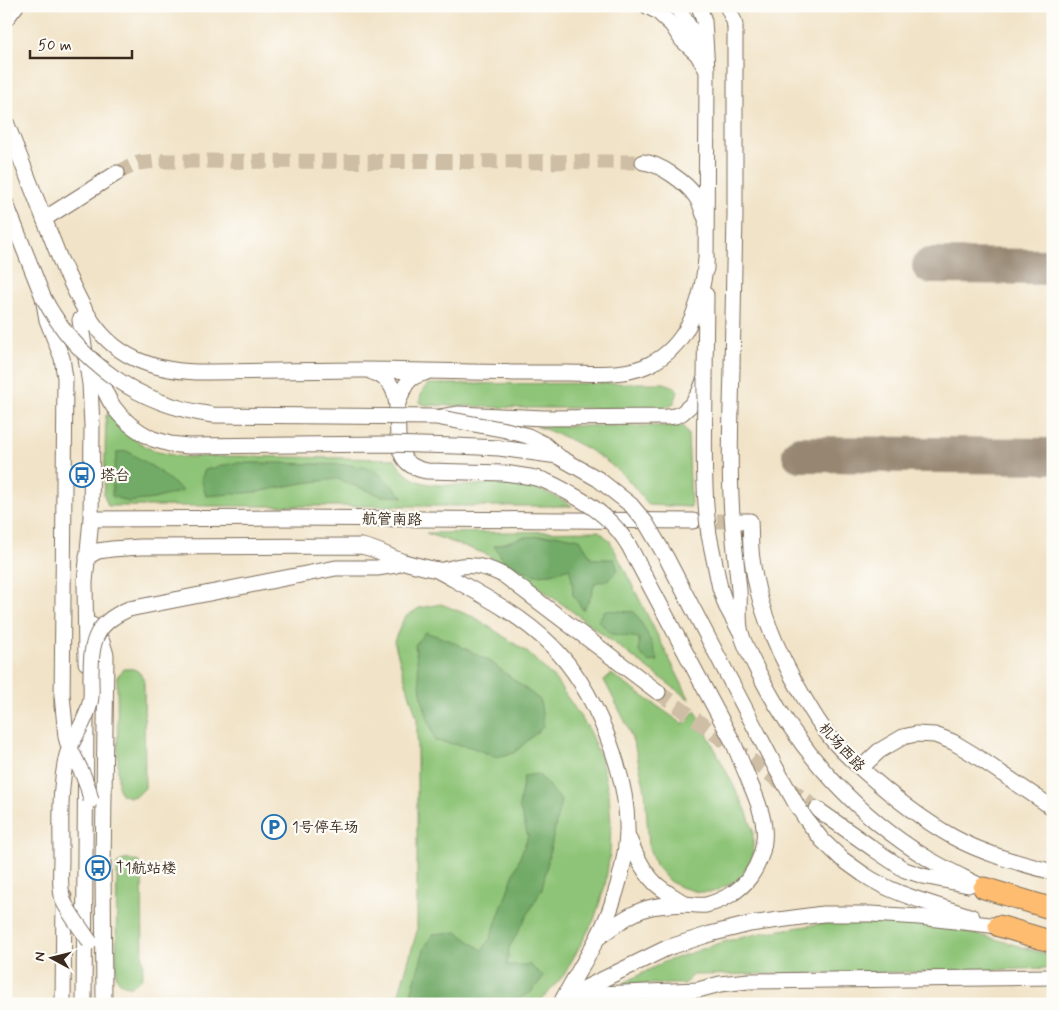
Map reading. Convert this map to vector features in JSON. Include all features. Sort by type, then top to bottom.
[{"type":"highway","points":[[984,888],[1053,909]]},
{"type":"highway","points":[[999,926],[1053,942]]},
{"type":"street","points":[[6,19],[16,6]]},
{"type":"street","points":[[647,6],[658,12],[672,25],[682,40],[697,54],[707,70]]},
{"type":"street","points":[[676,6],[700,43],[707,70]]},
{"type":"street","points":[[699,6],[704,21],[707,70],[704,378],[705,486],[706,511],[720,588],[726,606],[738,626],[760,675],[787,723],[831,779],[868,815],[889,832],[927,858],[984,888]]},
{"type":"street","points":[[727,6],[735,26]]},
{"type":"street","points":[[734,6],[735,216],[731,496],[739,592],[739,627],[742,636]]},
{"type":"street","points":[[6,122],[62,263],[84,308],[98,329],[117,349],[140,362],[169,370],[196,372],[364,370],[534,374],[629,371],[655,362],[668,352],[688,329],[699,298],[706,260]]},
{"type":"street","points":[[643,162],[661,167],[688,188],[698,199],[707,224]]},
{"type":"street","points":[[44,219],[117,173]]},
{"type":"street","points":[[6,204],[43,297],[69,336],[104,370],[126,385],[149,398],[189,411],[219,415],[436,417],[462,414],[544,418],[667,417],[682,413],[692,404],[699,393],[704,378]]},
{"type":"street","points":[[62,263],[102,387],[114,409],[127,423],[154,439],[170,444],[188,446],[386,444],[456,446],[499,448],[559,457]]},
{"type":"street","points":[[43,297],[48,320],[64,368],[66,388],[62,695],[62,896],[65,904],[90,942]]},
{"type":"street","points":[[80,320],[90,384],[91,405],[91,519],[85,582],[84,1004]]},
{"type":"street","points":[[364,370],[383,377],[394,391],[398,403],[399,448],[403,457],[412,465],[427,471],[504,473],[534,478],[557,486],[598,510],[612,522],[621,532],[629,546],[734,744],[758,801],[765,835],[762,852],[751,876],[744,884],[727,897],[712,903],[655,906],[642,910],[596,939]]},
{"type":"street","points":[[398,403],[402,391],[408,382],[421,374],[433,372]]},
{"type":"street","points":[[436,417],[528,436],[544,444],[559,457],[606,484],[631,505],[640,515],[666,557],[796,804],[822,840],[842,859],[875,882],[895,891],[999,926]]},
{"type":"street","name":"航管南路","points":[[91,519],[305,518],[693,521]]},
{"type":"street","name":"机场西路","points":[[745,521],[760,597],[773,638],[796,684],[831,739],[898,800],[953,837],[1000,857],[1053,872]]},
{"type":"street","points":[[88,557],[98,551],[140,547],[352,546],[372,548],[404,562],[437,570],[447,570],[458,566],[474,566],[492,570],[505,576],[658,692]]},
{"type":"street","points":[[91,1004],[89,979],[91,660],[95,639],[105,623],[118,613],[128,609],[336,568],[377,568],[404,562]]},
{"type":"street","points":[[437,570],[495,603],[533,629],[558,652],[574,673],[597,711],[610,744],[620,778],[627,834],[617,888],[608,915],[596,939],[560,1001]]},
{"type":"street","points":[[63,1004],[66,660],[68,648],[86,610]]},
{"type":"street","points":[[86,610],[88,619],[105,648],[106,655],[103,868],[104,1004]]},
{"type":"street","points":[[62,695],[66,737],[83,775],[91,800]]},
{"type":"street","points":[[62,791],[70,748],[85,719],[91,700]]},
{"type":"street","points":[[861,768],[879,751],[903,737],[916,734],[935,735],[953,742],[973,754],[1051,806]]},
{"type":"street","points":[[817,809],[905,870],[923,876],[984,888]]},
{"type":"street","points":[[627,834],[638,858],[650,877],[656,884],[685,904]]},
{"type":"street","points":[[560,1001],[667,948],[710,934],[750,924],[823,914],[870,914],[919,917],[999,926]]},
{"type":"street","points":[[560,1001],[598,994],[698,997],[720,984],[748,981],[1053,977]]},
{"type":"green space","points":[[664,383],[675,387],[678,392],[674,403],[664,408],[523,408],[426,405],[420,403],[424,388],[428,384]]},
{"type":"green space","points":[[110,414],[135,440],[154,451],[182,457],[395,459],[407,474],[420,482],[436,485],[482,485],[515,482],[545,492],[572,506],[108,506],[104,495],[106,415]]},
{"type":"green space","points":[[536,426],[683,426],[688,434],[691,507],[649,505],[626,478],[595,453]]},
{"type":"green space","points":[[127,451],[156,469],[183,491],[154,499],[128,502],[112,496],[117,452]]},
{"type":"green space","points":[[234,463],[349,465],[374,469],[404,497],[382,496],[337,479],[303,483],[257,492],[206,496],[201,479],[205,470]]},
{"type":"green space","points":[[599,531],[610,541],[690,700],[532,583],[486,554],[426,533]]},
{"type":"green space","points":[[560,535],[580,539],[592,559],[614,559],[618,570],[608,580],[595,583],[591,596],[583,610],[573,595],[569,568],[552,574],[534,575],[504,561],[494,546],[524,537]]},
{"type":"green space","points":[[441,604],[476,618],[527,652],[555,679],[588,728],[601,760],[609,794],[611,824],[610,853],[605,886],[594,920],[564,975],[538,1004],[396,1004],[417,931],[417,718],[394,641],[404,618],[419,608]]},
{"type":"green space","points":[[605,610],[634,612],[648,635],[658,661],[648,662],[639,652],[639,638],[611,634],[598,621]]},
{"type":"green space","points":[[425,632],[449,640],[491,662],[540,700],[544,726],[514,753],[496,757],[471,747],[435,741],[422,699],[415,645]]},
{"type":"green space","points":[[124,669],[136,670],[144,679],[145,788],[137,796],[129,797],[121,794],[118,786],[117,677]]},
{"type":"green space","points":[[611,674],[683,724],[695,710],[746,810],[753,830],[753,855],[741,877],[730,884],[713,892],[698,892],[680,887],[669,881],[655,865],[649,848],[645,790],[635,747],[627,725],[604,680]]},
{"type":"green space","points":[[538,774],[561,800],[542,889],[509,948],[507,965],[530,965],[544,977],[530,993],[508,1004],[414,1004],[411,994],[424,949],[433,934],[457,932],[482,950],[490,939],[528,836],[519,806],[524,776]]},
{"type":"green space","points":[[129,859],[139,862],[142,866],[143,975],[134,985],[126,986],[116,976],[117,864],[120,861]]},
{"type":"green space","points":[[891,921],[949,928],[995,939],[1053,956],[1053,968],[692,975],[685,984],[622,984],[664,962],[723,942],[761,933],[827,923]]},
{"type":"taxiway","points":[[930,266],[1053,267]]},
{"type":"taxiway","points":[[800,454],[1053,456]]},
{"type":"tunnel","points":[[117,173],[138,163],[156,161],[643,162]]},
{"type":"tunnel","points":[[694,521],[740,521]]},
{"type":"tunnel","points":[[658,692],[817,809]]},
{"type":"place","name":"塔台","points":[[82,475]]},
{"type":"place","name":"1号停车场","points":[[274,827]]},
{"type":"place","name":"T1航站楼","points":[[98,868]]}]
